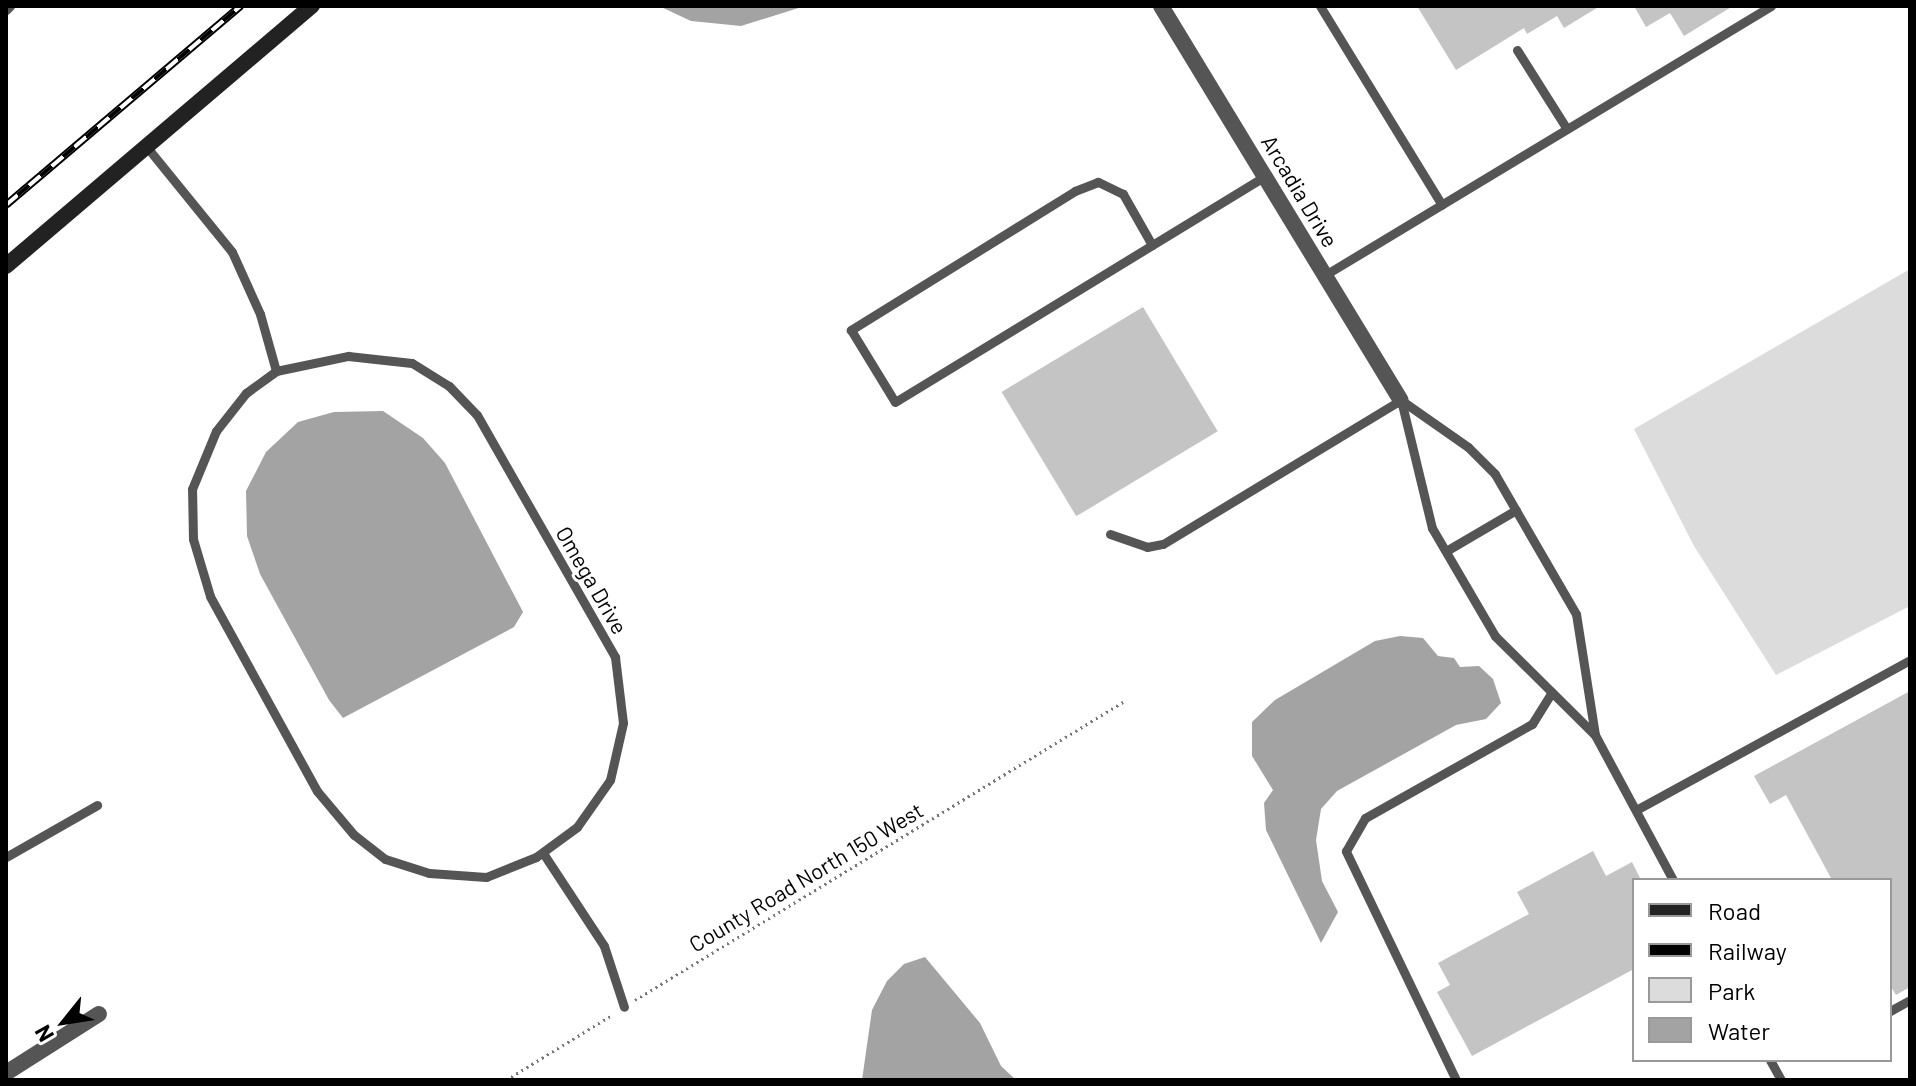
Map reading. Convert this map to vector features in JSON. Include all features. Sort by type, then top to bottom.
[{"type":"main road","points":[[6,266],[312,6]]},
{"type":"street","name":"Arcadia Drive","points":[[1161,6],[1401,400]]},
{"type":"street","points":[[6,1073],[99,1014]]},
{"type":"lane","points":[[1320,6],[1442,205]]},
{"type":"lane","points":[[1325,275],[1771,6]]},
{"type":"lane","points":[[1517,50],[1567,129]]},
{"type":"lane","points":[[146,146],[232,252],[260,314],[276,371]]},
{"type":"lane","points":[[1152,245],[1123,194],[1098,182],[1075,191],[851,330],[895,402],[1265,176]]},
{"type":"lane","name":"Omega Drive","points":[[348,356],[412,363],[449,386],[477,415],[615,657],[623,723],[610,780],[577,827],[543,853],[486,877],[429,873],[385,859],[354,835],[317,791],[210,596],[193,539],[192,489],[216,431],[246,393],[276,371],[348,356]]},
{"type":"lane","points":[[1401,400],[1468,447],[1495,474],[1516,510],[1576,614],[1595,735]]},
{"type":"lane","points":[[1110,534],[1147,547],[1163,544],[1401,400]]},
{"type":"lane","points":[[1401,400],[1424,508],[1446,551],[1495,636],[1595,735],[1672,878]]},
{"type":"lane","points":[[1446,551],[1516,510]]},
{"type":"lane","points":[[1636,810],[1910,660]]},
{"type":"lane","points":[[1456,1080],[1346,851],[1365,818],[1532,724],[1551,693]]},
{"type":"lane","points":[[6,857],[97,805]]},
{"type":"lane","points":[[543,853],[604,946],[624,1007]]},
{"type":"lane","points":[[1892,1010],[1910,1000]]},
{"type":"lane","points":[[1771,1062],[1781,1080]]},
{"type":"path","name":"County Road North 150 West","points":[[506,1080],[1123,702]]},
{"type":"green space","points":[[1910,269],[1910,606],[1776,675],[1694,546],[1634,429]]},
{"type":"water","points":[[659,6],[805,6],[741,26],[691,21]]},
{"type":"water","points":[[383,411],[423,438],[445,463],[523,612],[514,627],[343,718],[329,700],[260,574],[247,536],[246,491],[266,452],[298,422],[334,412]]},
{"type":"water","points":[[1400,636],[1423,638],[1438,656],[1454,658],[1460,667],[1479,666],[1493,679],[1501,703],[1486,719],[1456,725],[1337,791],[1321,809],[1316,840],[1322,881],[1338,912],[1321,943],[1266,830],[1264,803],[1273,790],[1252,756],[1252,722],[1275,700],[1375,641]]},
{"type":"water","points":[[925,957],[980,1023],[1001,1066],[1016,1080],[862,1080],[872,1010],[887,981],[904,964]]},
{"type":"building","points":[[1417,6],[1600,6],[1564,28],[1557,16],[1527,34],[1524,28],[1456,70]]},
{"type":"building","points":[[1634,6],[1733,6],[1684,36],[1670,13],[1646,27]]},
{"type":"building","points":[[1143,307],[1218,431],[1076,516],[1002,392]]},
{"type":"building","points":[[1910,691],[1910,987],[1896,995],[1892,988],[1892,878],[1831,878],[1786,795],[1770,804],[1754,776]]},
{"type":"building","points":[[1593,851],[1606,876],[1632,862],[1640,878],[1632,878],[1632,970],[1472,1056],[1437,992],[1450,985],[1438,963],[1529,914],[1517,892]]},
{"type":"railway","points":[[6,205],[241,6]]}]
